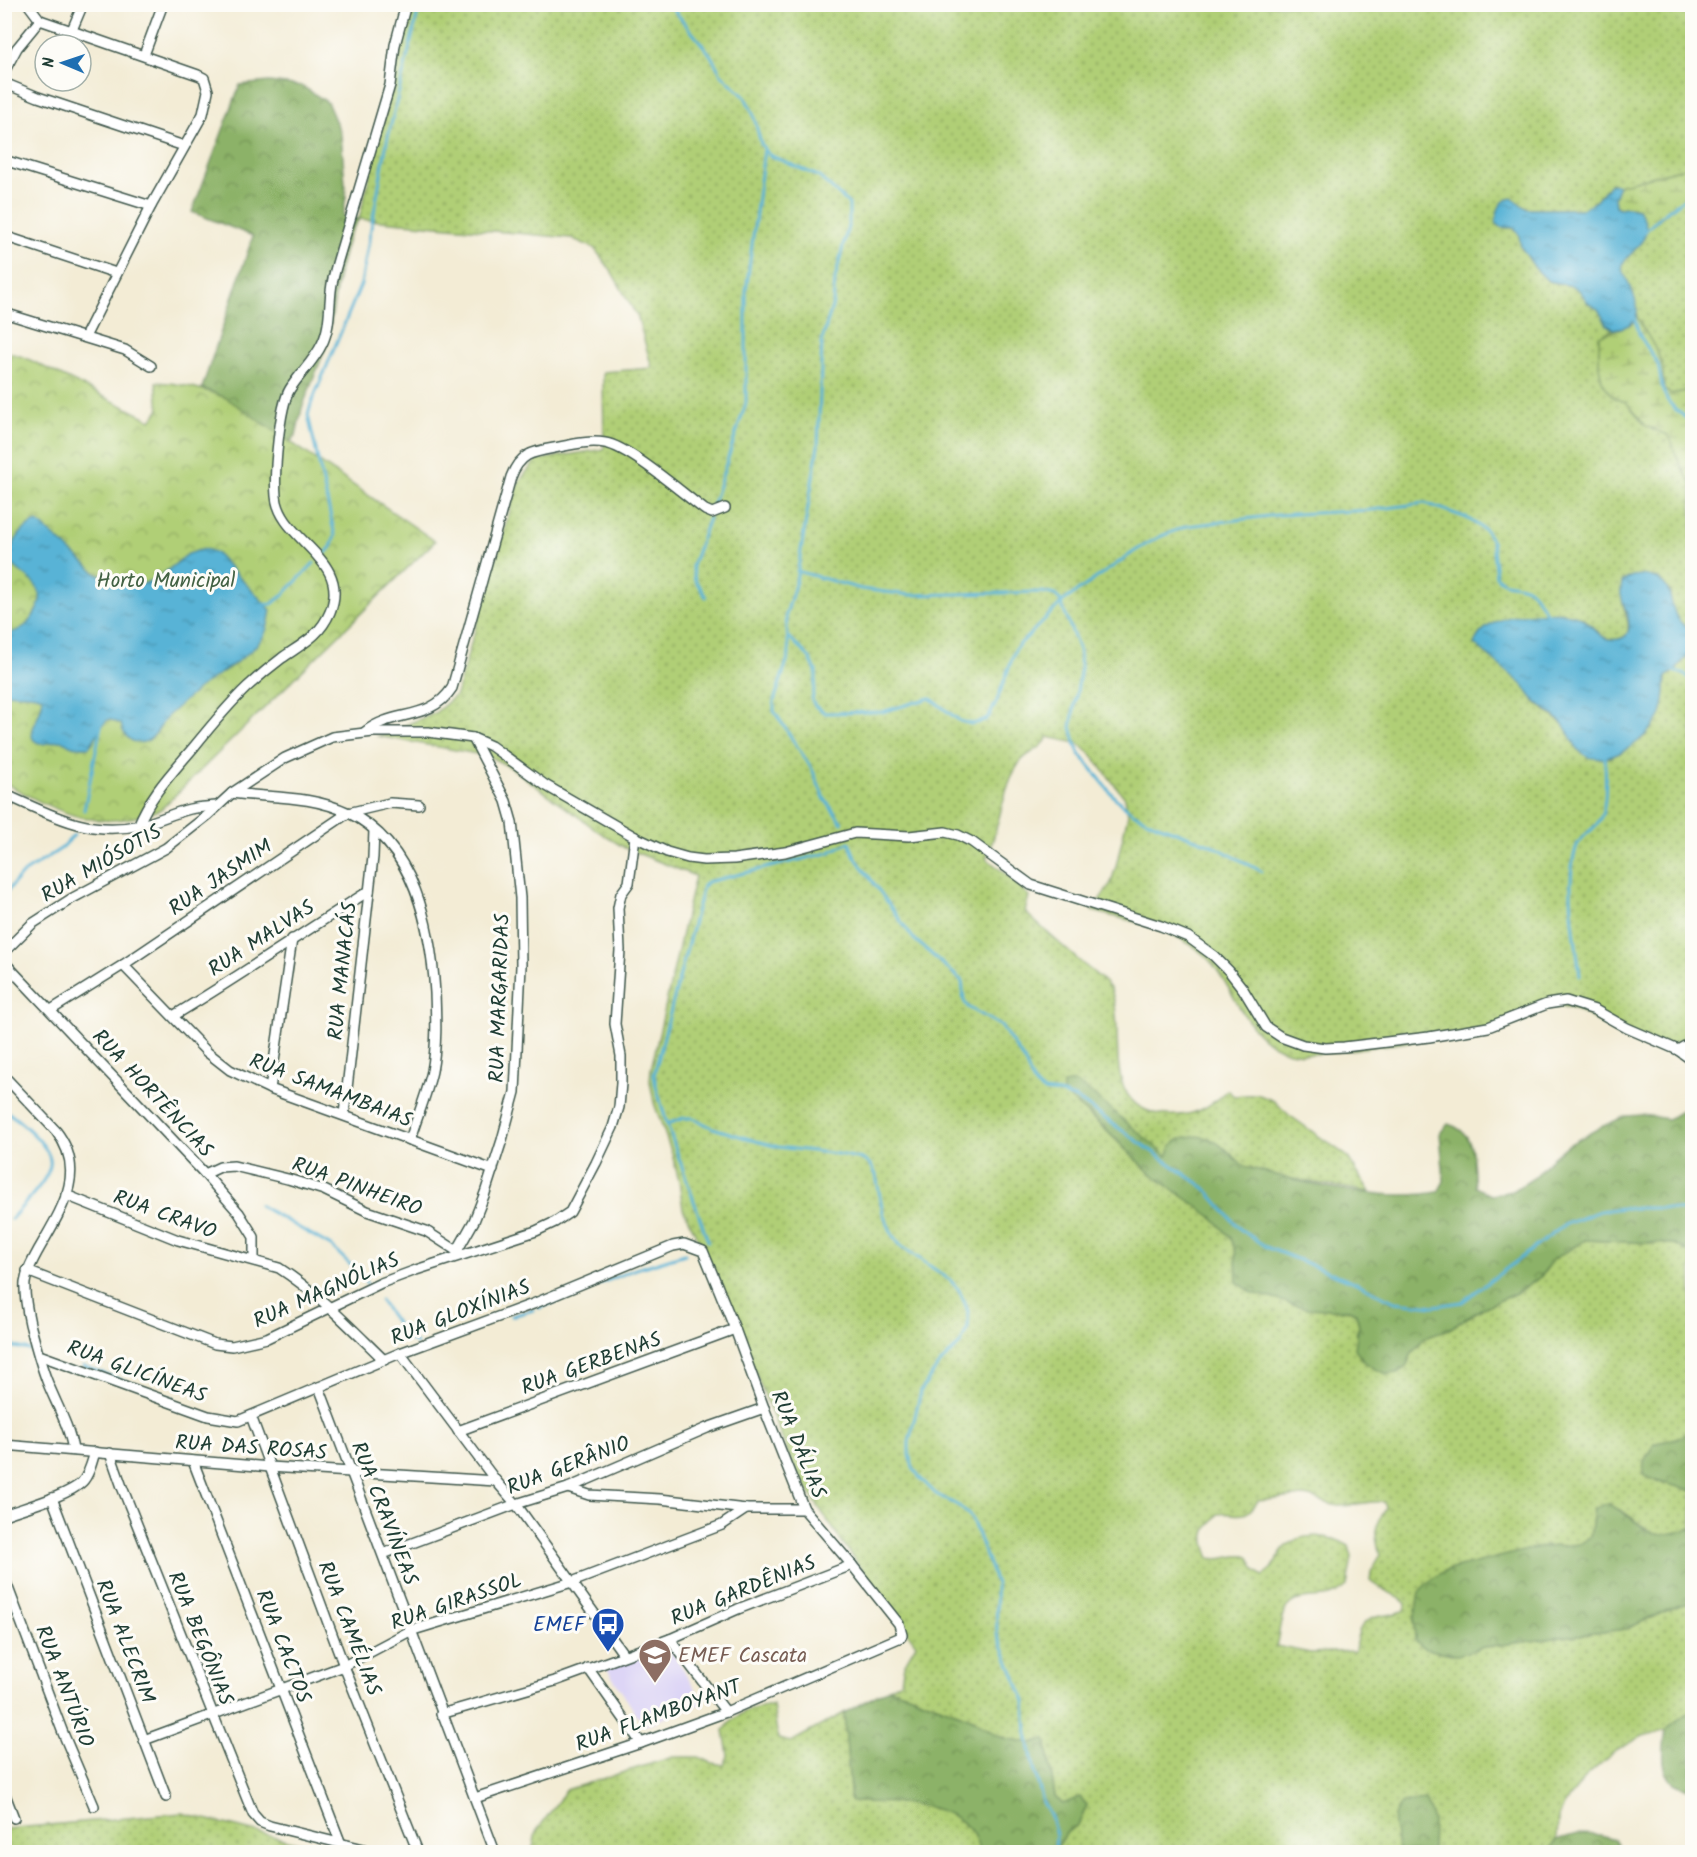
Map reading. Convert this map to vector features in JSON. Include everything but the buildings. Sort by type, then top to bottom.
[{"type":"street","points":[[28,4],[40,20],[204,78],[208,92],[203,114],[151,206],[85,337]]},
{"type":"street","points":[[72,30],[83,4]]},
{"type":"street","points":[[144,55],[163,4]]},
{"type":"street","points":[[138,826],[151,799],[220,714],[264,672],[309,641],[330,613],[334,599],[331,576],[322,561],[284,520],[278,508],[275,473],[282,411],[291,388],[314,359],[323,343],[335,271],[390,85],[395,45],[406,4]]},
{"type":"street","points":[[5,72],[17,48],[40,20]]},
{"type":"street","points":[[4,83],[38,97],[184,146]]},
{"type":"street","points":[[4,160],[151,206]]},
{"type":"street","points":[[4,236],[116,273]]},
{"type":"street","points":[[4,313],[125,350],[151,366]]},
{"type":"street","points":[[365,732],[382,721],[432,708],[447,696],[452,688],[511,477],[516,466],[527,454],[585,442],[607,443],[645,464],[705,510],[712,513],[725,508]]},
{"type":"street","points":[[365,732],[428,732],[473,738],[491,746],[545,785],[635,837],[667,852],[688,858],[734,859],[784,852],[855,833],[909,836],[945,832],[958,835],[972,842],[1031,885],[1161,926],[1188,938],[1214,956],[1229,971],[1273,1034],[1314,1047],[1344,1047],[1488,1027],[1547,1004],[1566,1001],[1595,1010],[1627,1028],[1678,1050],[1692,1060]]},
{"type":"street","name":"RUA MIÓSOTIS","points":[[4,952],[32,924],[71,899],[166,848],[232,793],[285,758],[332,737],[365,732]]},
{"type":"street","name":"RUA MARGARIDAS","points":[[459,1253],[493,1170],[515,1092],[521,966],[520,898],[512,822],[506,801],[473,738]]},
{"type":"street","points":[[232,793],[296,798],[317,802],[348,813],[384,839],[397,855],[414,886],[429,934],[436,1015],[434,1058],[410,1140]]},
{"type":"street","points":[[4,815],[8,795],[53,817],[88,828],[138,826],[189,809],[217,806]]},
{"type":"street","name":"RUA JASMIM","points":[[51,1010],[348,813],[390,802],[419,805]]},
{"type":"street","name":"RUA MANACÁS","points":[[344,1115],[374,830]]},
{"type":"street","name":"RUA MAGNÓLIAS","points":[[27,1271],[215,1344],[232,1346],[267,1338],[390,1280],[459,1253],[536,1231],[570,1212],[597,1164],[614,1127],[619,1107],[621,1056],[615,1024],[620,950],[618,908],[621,894],[629,883],[635,837]]},
{"type":"street","name":"RUA MALVAS","points":[[173,1016],[369,891]]},
{"type":"street","points":[[270,1089],[292,939]]},
{"type":"street","name":"RUA HORTÊNCIAS","points":[[4,962],[205,1174],[239,1213],[254,1237],[254,1260]]},
{"type":"street","name":"RUA SAMAMBAIAS","points":[[123,964],[219,1062],[230,1070],[270,1089],[493,1170]]},
{"type":"street","points":[[1678,1050],[1692,1042]]},
{"type":"street","points":[[4,1076],[63,1140],[68,1150],[72,1169],[66,1196],[27,1271],[25,1295],[39,1355],[70,1433],[73,1450]]},
{"type":"street","name":"RUA PINHEIRO","points":[[205,1174],[220,1167],[234,1166],[324,1190],[367,1211],[426,1231],[459,1253]]},
{"type":"street","name":"RUA CRAVO","points":[[66,1196],[178,1240],[212,1251],[271,1264],[291,1276],[329,1308],[384,1360]]},
{"type":"street","name":"RUA GLOXÍNIAS","points":[[223,1420],[238,1421],[251,1416],[400,1353],[533,1304],[679,1244],[700,1249],[707,1258]]},
{"type":"street","name":"RUA DÁLIAS","points":[[707,1258],[804,1509],[852,1565],[903,1632],[901,1637],[884,1644]]},
{"type":"street","name":"RUA GERBENAS","points":[[458,1431],[735,1329]]},
{"type":"street","points":[[400,1353],[496,1481],[516,1504],[624,1655]]},
{"type":"street","name":"RUA GLICÍNEAS","points":[[39,1355],[223,1420]]},
{"type":"street","name":"RUA CRAVÍNEAS","points":[[319,1387],[495,1852]]},
{"type":"street","name":"RUA GERÂNIO","points":[[383,1554],[516,1504],[568,1488],[707,1428],[764,1408]]},
{"type":"street","name":"RUA CAMÉLIAS","points":[[251,1416],[344,1666],[418,1852]]},
{"type":"street","name":"RUA DAS ROSAS","points":[[4,1445],[351,1473],[496,1481]]},
{"type":"street","points":[[5,1513],[52,1498],[82,1482],[88,1474],[95,1452]]},
{"type":"street","name":"RUA BEGÔNIAS","points":[[110,1453],[253,1814],[260,1822],[270,1826],[341,1844]]},
{"type":"street","name":"RUA CACTOS","points":[[192,1461],[341,1844]]},
{"type":"street","points":[[568,1488],[589,1496],[660,1499],[746,1509],[804,1509]]},
{"type":"street","name":"RUA ALECRIM","points":[[52,1498],[166,1797]]},
{"type":"street","name":"RUA GIRASSOL","points":[[144,1740],[344,1666],[410,1631],[572,1582],[722,1525],[746,1509]]},
{"type":"street","name":"RUA GARDÊNIAS","points":[[441,1714],[508,1696],[670,1639],[738,1609],[852,1565]]},
{"type":"street","name":"RUA ANTÚRIO","points":[[4,1577],[63,1733],[94,1806]]},
{"type":"street","points":[[670,1639],[726,1712]]},
{"type":"street","name":"RUA FLAMBOYANT","points":[[475,1798],[726,1712],[884,1644]]},
{"type":"street","points":[[588,1668],[641,1743]]},
{"type":"street","points":[[4,1792],[14,1818]]},
{"type":"street","points":[[341,1844],[376,1852]]},
{"type":"shaded area","name":"EMEF Cascata","points":[[666,1642],[704,1703],[644,1726],[605,1666]]},
{"type":"green space","points":[[412,5],[1692,5],[1692,166],[1619,185],[1610,184],[1596,201],[1583,209],[1527,209],[1512,198],[1505,228],[1514,228],[1519,235],[1521,247],[1535,268],[1548,281],[1573,286],[1580,291],[1589,304],[1598,309],[1610,328],[1614,329],[1599,337],[1609,392],[1626,402],[1653,430],[1668,435],[1692,485],[1692,630],[1680,623],[1671,608],[1670,592],[1661,581],[1652,576],[1623,604],[1628,632],[1624,637],[1616,640],[1605,638],[1583,618],[1562,612],[1518,616],[1526,688],[1535,702],[1565,726],[1578,750],[1608,758],[1620,753],[1645,736],[1664,693],[1666,677],[1692,650],[1692,1044],[1666,1053],[1619,1033],[1574,1008],[1550,1006],[1491,1032],[1471,1035],[1317,1054],[1290,1052],[1273,1045],[1259,1035],[1211,962],[1198,950],[1187,942],[1161,930],[1092,911],[1111,883],[1128,814],[1125,798],[1090,753],[1077,743],[1048,737],[1042,745],[1021,761],[1008,786],[995,835],[986,858],[1029,896],[1025,912],[1110,988],[1117,1023],[1120,1074],[1133,1102],[1147,1111],[1177,1115],[1200,1110],[1214,1102],[1227,1090],[1234,1096],[1257,1094],[1274,1101],[1289,1115],[1347,1156],[1370,1192],[1281,1177],[1244,1166],[1225,1148],[1167,1157],[1076,1105],[1104,1128],[1147,1170],[1222,1226],[1235,1247],[1237,1282],[1329,1309],[1349,1310],[1356,1314],[1359,1325],[1356,1334],[1387,1374],[1397,1373],[1406,1367],[1412,1353],[1424,1338],[1449,1329],[1483,1308],[1516,1293],[1540,1278],[1554,1259],[1585,1240],[1675,1244],[1692,1254],[1692,1431],[1654,1444],[1657,1482],[1673,1484],[1692,1491],[1692,1528],[1673,1535],[1655,1534],[1621,1510],[1594,1509],[1590,1538],[1579,1544],[1559,1547],[1419,1592],[1414,1623],[1457,1655],[1484,1647],[1626,1629],[1677,1606],[1692,1602],[1692,1710],[1666,1730],[1643,1736],[1615,1751],[1588,1775],[1569,1797],[1558,1817],[1557,1840],[1549,1852],[1054,1852],[1068,1831],[1078,1825],[1087,1805],[1063,1804],[1055,1797],[1046,1739],[1032,1743],[1003,1738],[968,1717],[888,1688],[901,1681],[904,1665],[916,1644],[842,1542],[796,1473],[716,1275],[683,1209],[672,1154],[654,1103],[650,1081],[651,1069],[695,876],[625,848],[510,767],[488,756],[378,736],[435,713],[456,695],[518,483],[536,460],[604,449],[603,372],[652,368],[638,318],[610,269],[594,248],[571,238],[359,219]],"holes":[[[1308,1497],[1340,1506],[1384,1502],[1386,1508],[1377,1527],[1376,1536],[1380,1556],[1371,1572],[1370,1581],[1402,1600],[1406,1604],[1405,1610],[1366,1622],[1359,1631],[1355,1651],[1310,1653],[1276,1646],[1282,1618],[1290,1605],[1302,1599],[1330,1596],[1347,1586],[1352,1557],[1349,1546],[1326,1537],[1300,1538],[1286,1546],[1272,1568],[1263,1576],[1255,1570],[1249,1557],[1215,1559],[1210,1558],[1207,1551],[1205,1534],[1218,1514],[1244,1514],[1258,1501]]]},
{"type":"green space","points":[[269,82],[302,86],[327,102],[341,134],[346,196],[343,216],[359,219],[349,234],[339,272],[327,344],[302,408],[296,435],[283,451],[226,398],[202,388],[253,236],[192,212],[240,85]]},
{"type":"green space","points":[[1692,166],[1692,192],[1646,230],[1643,216],[1632,207],[1619,208],[1615,205],[1614,198],[1619,185]]},
{"type":"green space","points":[[1692,192],[1692,390],[1671,394],[1664,390],[1662,364],[1637,317],[1637,309],[1622,264],[1639,244],[1646,230]]},
{"type":"green space","points":[[1637,317],[1662,364],[1664,390],[1671,394],[1692,390],[1692,485],[1668,435],[1646,426],[1626,402],[1616,399],[1609,392],[1602,381],[1599,366],[1599,336],[1631,324]]},
{"type":"green space","name":"Horto Municipal","points":[[4,351],[26,358],[151,420],[159,410],[156,382],[192,387],[226,398],[435,541],[161,809],[138,817],[98,820],[80,817],[44,803],[5,783]]},
{"type":"green space","points":[[1076,1083],[1091,1093],[1167,1156],[1172,1145],[1179,1140],[1191,1136],[1203,1137],[1215,1142],[1249,1168],[1306,1183],[1351,1191],[1397,1195],[1438,1192],[1444,1181],[1440,1133],[1448,1124],[1458,1128],[1469,1141],[1472,1149],[1475,1187],[1491,1195],[1513,1191],[1535,1177],[1568,1145],[1601,1127],[1626,1116],[1643,1115],[1668,1119],[1692,1104],[1692,1254],[1675,1244],[1585,1240],[1554,1259],[1540,1277],[1516,1293],[1483,1308],[1449,1329],[1424,1338],[1412,1353],[1406,1367],[1397,1373],[1387,1374],[1361,1359],[1355,1348],[1359,1325],[1356,1313],[1349,1310],[1306,1308],[1253,1293],[1237,1282],[1236,1253],[1231,1238],[1212,1217],[1149,1172],[1096,1120],[1063,1093],[1063,1085]]},
{"type":"green space","points":[[1692,1431],[1692,1491],[1643,1475],[1644,1461],[1654,1444]]},
{"type":"green space","points":[[1607,1503],[1654,1533],[1676,1533],[1692,1528],[1692,1602],[1677,1606],[1626,1629],[1484,1647],[1457,1655],[1425,1649],[1415,1640],[1414,1623],[1419,1592],[1427,1583],[1444,1571],[1535,1548],[1579,1544],[1590,1538],[1594,1509]]},
{"type":"green space","points":[[888,1689],[908,1694],[968,1717],[1003,1738],[1032,1743],[1046,1739],[1055,1797],[1063,1804],[1080,1797],[1087,1805],[1078,1825],[1067,1832],[1054,1852],[980,1852],[971,1831],[959,1820],[946,1813],[899,1803],[851,1802],[844,1713]]},
{"type":"green space","points":[[773,1705],[778,1739],[791,1742],[844,1713],[851,1801],[915,1804],[946,1813],[960,1820],[971,1831],[980,1852],[532,1852],[536,1832],[566,1790],[673,1757],[699,1757],[724,1765],[728,1756],[724,1730],[735,1718],[746,1712]]},
{"type":"green space","points":[[1692,1710],[1692,1791],[1674,1783],[1669,1778],[1664,1765],[1664,1744],[1666,1730]]},
{"type":"green space","points":[[1425,1800],[1433,1820],[1432,1852],[1398,1852],[1394,1827],[1394,1815],[1397,1809],[1402,1803]]},
{"type":"green space","points":[[182,1813],[335,1852],[5,1852],[5,1829]]},
{"type":"green space","points":[[1577,1834],[1600,1835],[1615,1839],[1624,1852],[1549,1852],[1557,1840]]},
{"type":"water","points":[[1610,184],[1619,185],[1614,198],[1615,206],[1638,209],[1646,226],[1643,239],[1622,264],[1637,306],[1637,314],[1634,321],[1614,329],[1607,325],[1598,309],[1589,304],[1580,291],[1573,286],[1548,281],[1535,268],[1521,247],[1519,235],[1514,228],[1501,227],[1496,223],[1500,207],[1508,199],[1512,198],[1527,209],[1583,209],[1596,201]]},
{"type":"water","points":[[38,522],[97,574],[112,581],[127,584],[143,584],[159,577],[188,554],[203,549],[216,553],[271,610],[265,633],[249,652],[202,686],[168,716],[147,741],[137,743],[133,741],[126,736],[121,724],[109,719],[89,747],[75,747],[62,741],[39,743],[32,736],[41,709],[42,697],[5,693],[4,636],[26,625],[35,614],[39,604],[40,595],[37,587],[12,564],[10,554],[20,534],[33,523]]},
{"type":"water","points":[[1632,576],[1655,578],[1668,590],[1676,616],[1692,630],[1692,650],[1666,677],[1661,714],[1648,732],[1628,749],[1616,755],[1593,758],[1580,751],[1559,720],[1532,698],[1523,685],[1474,644],[1481,632],[1500,620],[1524,614],[1551,612],[1575,615],[1608,639],[1622,638],[1627,635],[1629,627],[1621,593],[1622,582]]},
{"type":"waterway","points":[[325,554],[331,547],[335,536],[308,415],[361,284],[387,141],[420,4]]},
{"type":"waterway","points":[[669,4],[710,54],[721,74],[745,97],[753,113],[761,144],[769,155],[818,176],[849,204],[849,222],[835,279],[833,303],[822,340],[818,446],[796,581],[786,615],[789,655],[774,701],[774,711],[812,769],[824,798],[842,823]]},
{"type":"waterway","points":[[711,510],[746,403],[746,292],[764,150]]},
{"type":"waterway","points":[[1644,232],[1685,198],[1692,187]]},
{"type":"waterway","points":[[1634,317],[1640,336],[1658,364],[1663,391],[1668,401],[1692,423]]},
{"type":"waterway","points":[[789,637],[810,658],[816,671],[812,700],[815,706],[825,713],[882,712],[930,698],[960,721],[972,724],[984,721],[989,716],[1016,648],[1062,602],[1159,537],[1187,526],[1277,515],[1371,510],[1425,503],[1467,518],[1485,530],[1492,541],[1496,576],[1503,582],[1527,588],[1548,615]]},
{"type":"waterway","points":[[706,597],[695,580],[692,566],[709,518]]},
{"type":"waterway","points":[[4,549],[15,551]]},
{"type":"waterway","points":[[262,605],[272,604],[314,563]]},
{"type":"waterway","points":[[797,571],[861,589],[910,595],[1042,592],[1055,595],[1062,602]]},
{"type":"waterway","points":[[1061,603],[1079,650],[1081,667],[1071,727],[1080,754],[1115,798],[1133,813],[1155,824],[1212,845],[1261,871]]},
{"type":"waterway","points":[[1673,671],[1684,674],[1692,680]]},
{"type":"waterway","points":[[84,810],[102,721]]},
{"type":"waterway","points":[[1580,976],[1572,912],[1571,878],[1576,848],[1601,818],[1606,791],[1605,756]]},
{"type":"waterway","points":[[4,895],[22,874],[62,848],[74,835]]},
{"type":"waterway","points":[[708,1241],[667,1124],[654,1075],[703,886],[707,882],[828,853],[849,842],[855,857],[913,938],[962,981],[964,1001],[968,1007],[1001,1026],[1024,1060],[1034,1084],[1043,1091],[1077,1099],[1205,1188],[1240,1229],[1266,1247],[1352,1281],[1395,1302],[1434,1306],[1462,1302],[1566,1224],[1600,1211],[1623,1208],[1692,1211]]},
{"type":"waterway","points":[[4,1109],[34,1134],[50,1159],[50,1166],[44,1179],[34,1194],[11,1219]]},
{"type":"waterway","points":[[667,1124],[684,1118],[693,1118],[713,1128],[778,1147],[862,1159],[871,1165],[876,1175],[883,1213],[893,1236],[901,1246],[950,1280],[959,1290],[968,1311],[968,1327],[961,1343],[937,1367],[921,1391],[909,1442],[909,1455],[920,1478],[936,1494],[959,1506],[971,1517],[992,1572],[996,1584],[997,1634],[1025,1701],[1027,1733],[1033,1764],[1043,1802],[1051,1817],[1056,1835],[1055,1852]]},
{"type":"waterway","points":[[259,1205],[331,1246],[367,1284]]},
{"type":"waterway","points":[[539,1308],[636,1269],[685,1254]]},
{"type":"waterway","points":[[380,1300],[407,1338],[417,1344]]},
{"type":"waterway","points":[[512,1316],[533,1310]]},
{"type":"waterway","points":[[4,1345],[30,1350]]},
{"type":"waterway","points":[[83,1366],[173,1399]]},
{"type":"place","name":"EMEF","points":[[608,1653]]},
{"type":"place","name":"EMEF Cascata","points":[[655,1684]]}]
